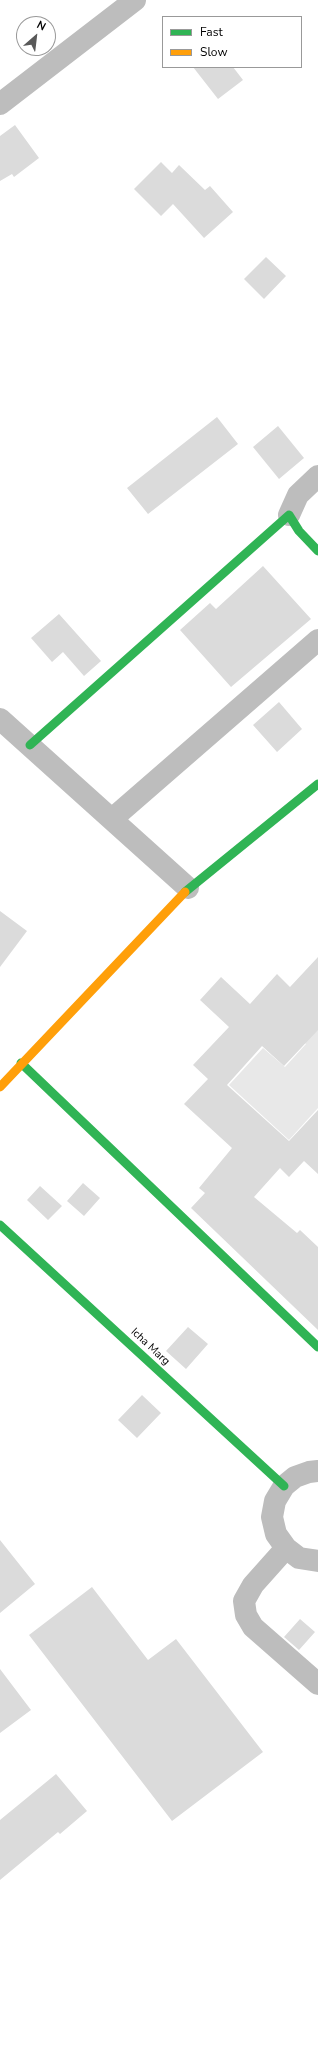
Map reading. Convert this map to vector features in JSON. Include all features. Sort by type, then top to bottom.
[{"type":"street","points":[[0,104],[134,0]]},
{"type":"street","points":[[30,745],[289,515],[298,495],[318,476]]},
{"type":"street","points":[[289,515],[299,531],[318,552]]},
{"type":"street","points":[[112,818],[318,640]]},
{"type":"street","points":[[0,719],[112,818],[188,888]]},
{"type":"street","points":[[0,1087],[20,1063],[188,888],[318,784]]},
{"type":"street","points":[[20,1063],[318,1347]]},
{"type":"street","name":"Icha Marg","points":[[0,1225],[284,1486]]},
{"type":"street","points":[[318,1471],[309,1472],[295,1477],[284,1486],[275,1501],[272,1517],[276,1534],[286,1548],[299,1558],[318,1561]]},
{"type":"street","points":[[286,1548],[253,1585],[244,1601],[246,1615],[253,1627],[318,1684]]},
{"type":"shaded area","points":[[318,1022],[318,1108],[289,1140],[229,1085],[263,1048],[285,1067],[306,1044],[285,1024]]},
{"type":"building","points":[[194,68],[234,68],[243,80],[218,99]]},
{"type":"building","points":[[15,125],[39,158],[14,177],[12,174],[0,181],[0,136]]},
{"type":"building","points":[[161,162],[172,173],[179,165],[205,190],[210,186],[233,212],[204,238],[173,204],[161,216],[134,189]]},
{"type":"building","points":[[266,257],[286,276],[264,299],[244,279]]},
{"type":"building","points":[[217,417],[238,444],[148,514],[127,488]]},
{"type":"building","points":[[278,426],[304,458],[279,479],[253,447]]},
{"type":"building","points":[[263,566],[311,619],[231,687],[180,630],[210,603],[216,609]]},
{"type":"building","points":[[59,614],[101,661],[84,676],[63,652],[52,662],[31,638]]},
{"type":"building","points":[[279,702],[302,729],[277,752],[253,725]]},
{"type":"building","points":[[0,911],[27,931],[0,967]]},
{"type":"building","points":[[318,957],[318,1030],[284,1066],[262,1046],[227,1085],[289,1141],[318,1110],[318,1174],[304,1161],[289,1177],[280,1168],[254,1197],[297,1233],[300,1230],[318,1247],[318,1330],[191,1208],[205,1193],[199,1188],[232,1148],[184,1104],[208,1079],[193,1065],[229,1027],[200,1000],[221,977],[250,1004],[277,974],[290,987]]},
{"type":"building","points":[[83,1183],[100,1198],[84,1216],[67,1201]]},
{"type":"building","points":[[40,1186],[62,1206],[48,1220],[27,1200]]},
{"type":"building","points":[[188,1327],[208,1344],[186,1369],[166,1351]]},
{"type":"building","points":[[142,1395],[161,1413],[137,1438],[118,1420]]},
{"type":"building","points":[[0,1540],[35,1584],[0,1613]]},
{"type":"building","points":[[92,1587],[148,1660],[176,1639],[263,1752],[172,1821],[29,1635]]},
{"type":"building","points":[[300,1619],[315,1632],[299,1650],[284,1637]]},
{"type":"building","points":[[0,1669],[31,1710],[0,1733]]},
{"type":"building","points":[[56,1774],[87,1811],[60,1834],[58,1832],[0,1880],[0,1820]]},
{"type":"traffic: fast","points":[[30,745],[289,515],[299,531],[318,551]]},
{"type":"traffic: fast","points":[[185,892],[318,784]]},
{"type":"traffic: fast","points":[[21,1063],[318,1347]]},
{"type":"traffic: fast","points":[[0,1225],[284,1486]]},
{"type":"traffic: slow","points":[[0,1087],[185,892]]}]
